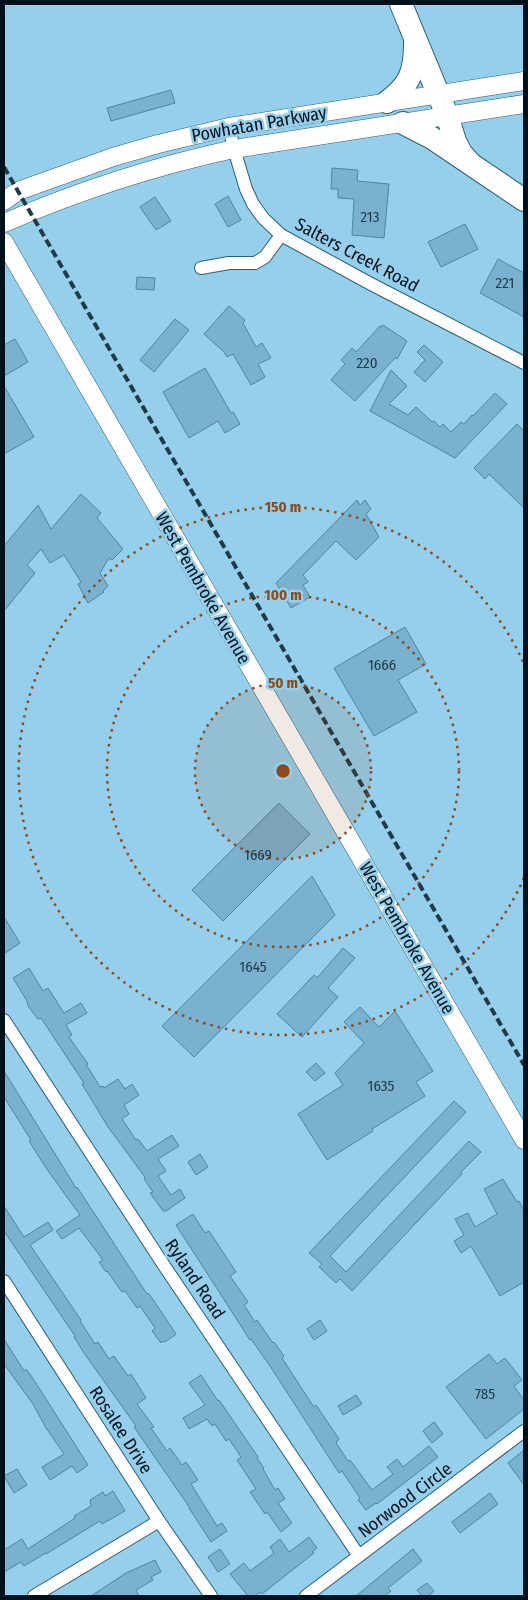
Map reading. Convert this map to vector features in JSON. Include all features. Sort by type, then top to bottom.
[{"type":"highway","points":[[401,4],[461,154],[470,163]]},
{"type":"highway","points":[[387,102],[399,93],[408,82],[414,62],[415,39]]},
{"type":"highway","points":[[403,123],[432,138],[524,200]]},
{"type":"main road","name":"Powhatan Parkway","points":[[4,201],[18,191],[113,157],[229,127],[524,81]]},
{"type":"main road","name":"Powhatan Parkway","points":[[4,223],[100,186],[178,162],[234,149],[524,104]]},
{"type":"main road","name":"West Pembroke Avenue","points":[[4,242],[524,1140]]},
{"type":"street","name":"Salters Creek Road","points":[[229,127],[246,189],[253,204],[263,218],[282,235],[371,284],[524,363]]},
{"type":"street","points":[[201,268],[229,263],[255,263],[265,257],[282,235]]},
{"type":"street","name":"Ryland Road","points":[[4,1020],[156,1253],[359,1556]]},
{"type":"street","name":"Rosalee Drive","points":[[4,1281],[159,1521],[211,1596]]},
{"type":"street","name":"Norwood Circle","points":[[306,1596],[524,1431]]},
{"type":"street","points":[[34,1596],[159,1521]]},
{"type":"building","points":[[171,90],[175,103],[111,121],[107,108]]},
{"type":"building","points":[[332,168],[358,170],[357,181],[389,184],[384,238],[352,235],[354,199],[338,198],[338,189],[331,189]]},
{"type":"building","points":[[228,196],[241,220],[228,227],[215,204]]},
{"type":"building","points":[[155,197],[171,221],[156,230],[140,207]]},
{"type":"building","points":[[465,224],[478,249],[441,267],[428,242]]},
{"type":"building","points":[[498,259],[524,273],[524,317],[480,293]]},
{"type":"building","points":[[137,277],[155,278],[154,290],[136,289]]},
{"type":"building","points":[[229,306],[245,320],[243,323],[256,347],[262,343],[271,358],[258,364],[265,377],[251,385],[233,354],[227,357],[204,334]]},
{"type":"building","points":[[175,319],[189,330],[154,372],[140,360]]},
{"type":"building","points":[[383,325],[407,341],[397,359],[395,358],[355,401],[331,380],[345,364],[341,360],[352,348],[356,352]]},
{"type":"building","points":[[15,339],[28,362],[4,376],[4,345]]},
{"type":"building","points":[[424,345],[443,362],[425,382],[414,372],[425,360],[417,352]]},
{"type":"building","points":[[205,368],[231,413],[233,412],[240,424],[225,433],[218,421],[189,438],[163,392]]},
{"type":"building","points":[[391,370],[407,386],[389,404],[408,415],[416,407],[432,422],[434,421],[440,427],[443,424],[451,432],[461,422],[464,424],[495,393],[507,404],[455,458],[370,411]]},
{"type":"building","points":[[4,386],[34,437],[4,454]]},
{"type":"building","points":[[517,424],[524,431],[524,508],[489,474],[485,479],[474,468]]},
{"type":"building","points":[[81,494],[101,513],[97,518],[123,549],[112,560],[109,558],[100,573],[108,586],[104,592],[88,603],[78,584],[81,582],[64,555],[50,563],[41,549],[27,565],[35,573],[4,611],[4,546],[38,505],[51,529]]},
{"type":"building","points":[[357,500],[360,505],[365,500],[371,509],[366,514],[379,537],[356,560],[336,541],[303,575],[308,582],[303,585],[310,597],[291,608],[276,583]]},
{"type":"building","points":[[405,627],[426,664],[398,680],[417,712],[374,736],[334,668]]},
{"type":"building","points":[[279,803],[310,834],[223,921],[192,890]]},
{"type":"building","points":[[312,876],[335,915],[194,1057],[162,1026]]},
{"type":"building","points":[[4,917],[20,943],[4,954]]},
{"type":"building","points":[[343,948],[355,958],[328,988],[338,997],[302,1037],[277,1014],[314,975],[317,978]]},
{"type":"building","points":[[29,968],[43,991],[48,988],[64,1013],[81,1003],[87,1013],[66,1025],[72,1035],[69,1037],[88,1064],[86,1064],[100,1087],[103,1086],[104,1088],[118,1079],[125,1089],[132,1084],[139,1095],[124,1105],[129,1114],[122,1119],[136,1140],[138,1139],[147,1151],[172,1135],[179,1146],[158,1159],[166,1171],[158,1176],[171,1195],[180,1189],[185,1198],[166,1211],[163,1211],[150,1193],[153,1192],[144,1179],[145,1177],[108,1127],[82,1084],[84,1083],[41,1018],[38,1019],[28,1006],[13,978]]},
{"type":"building","points":[[360,1007],[379,1027],[395,1011],[433,1071],[416,1082],[425,1096],[327,1160],[298,1114],[343,1085],[335,1073],[364,1043],[344,1022]]},
{"type":"building","points":[[316,1063],[325,1073],[315,1081],[306,1072]]},
{"type":"building","points":[[4,1071],[76,1188],[176,1334],[165,1342],[161,1343],[152,1331],[155,1328],[140,1306],[137,1308],[125,1291],[122,1292],[106,1272],[99,1262],[103,1260],[79,1228],[62,1239],[56,1231],[80,1215],[46,1168],[4,1097]]},
{"type":"building","points":[[454,1101],[466,1112],[330,1256],[346,1272],[469,1141],[481,1152],[352,1291],[340,1279],[336,1283],[319,1267],[322,1264],[309,1253]]},
{"type":"building","points":[[200,1154],[208,1167],[196,1175],[188,1162]]},
{"type":"building","points":[[503,1179],[524,1211],[524,1282],[500,1296],[471,1246],[461,1253],[454,1241],[464,1235],[455,1219],[468,1213],[475,1227],[497,1214],[484,1189]]},
{"type":"building","points":[[4,1206],[24,1237],[48,1222],[53,1230],[30,1245],[95,1344],[98,1342],[109,1359],[114,1356],[128,1376],[131,1374],[146,1398],[137,1404],[154,1427],[151,1428],[167,1451],[170,1448],[182,1465],[186,1462],[198,1480],[191,1484],[217,1526],[222,1523],[227,1531],[211,1542],[134,1427],[136,1426],[84,1353],[75,1336],[4,1231]]},
{"type":"building","points":[[193,1214],[205,1233],[209,1231],[236,1272],[230,1276],[248,1302],[244,1305],[255,1322],[257,1320],[284,1356],[282,1358],[304,1392],[314,1407],[316,1405],[339,1439],[336,1443],[372,1490],[393,1474],[387,1467],[397,1459],[403,1467],[429,1446],[438,1457],[377,1504],[366,1510],[358,1500],[360,1498],[342,1471],[339,1473],[270,1366],[250,1340],[176,1225]]},
{"type":"building","points":[[320,1320],[327,1331],[314,1340],[307,1329]]},
{"type":"building","points":[[4,1339],[24,1371],[26,1369],[32,1377],[88,1465],[77,1473],[72,1466],[50,1480],[42,1467],[64,1454],[46,1428],[33,1404],[4,1364]]},
{"type":"building","points":[[489,1354],[497,1364],[505,1358],[522,1380],[514,1386],[524,1400],[524,1409],[486,1439],[446,1387]]},
{"type":"building","points":[[201,1375],[258,1457],[275,1490],[278,1488],[285,1499],[278,1503],[292,1523],[281,1532],[267,1512],[265,1514],[250,1492],[256,1489],[237,1460],[241,1457],[229,1439],[226,1441],[215,1424],[212,1426],[207,1419],[189,1429],[183,1418],[205,1405],[189,1383]]},
{"type":"building","points":[[356,1395],[362,1404],[343,1415],[338,1406]]},
{"type":"building","points":[[434,1422],[443,1434],[432,1443],[423,1431]]},
{"type":"building","points":[[524,1450],[524,1485],[508,1463]]},
{"type":"building","points":[[17,1469],[27,1485],[14,1493],[4,1476]]},
{"type":"building","points":[[113,1491],[125,1511],[102,1524],[100,1521],[24,1566],[21,1562],[4,1572],[4,1550],[22,1539],[28,1549],[91,1506],[90,1500],[103,1492],[105,1496]]},
{"type":"building","points":[[490,1493],[498,1504],[460,1533],[452,1522]]},
{"type":"building","points":[[309,1537],[317,1548],[312,1552],[314,1553],[262,1594],[260,1592],[255,1596],[248,1596],[230,1574],[244,1563],[250,1571],[274,1553],[270,1547],[280,1539],[289,1552]]},
{"type":"building","points":[[220,1549],[230,1564],[218,1572],[208,1557]]},
{"type":"building","points":[[413,1549],[422,1561],[388,1588],[391,1591],[384,1596],[356,1596]]},
{"type":"building","points":[[155,1560],[161,1572],[151,1577],[153,1580],[136,1590],[139,1596],[91,1596],[126,1573]]},
{"type":"building","points":[[427,1583],[434,1591],[428,1596],[422,1596],[417,1590]]},
{"type":"railway","points":[[4,167],[524,1065]]}]
